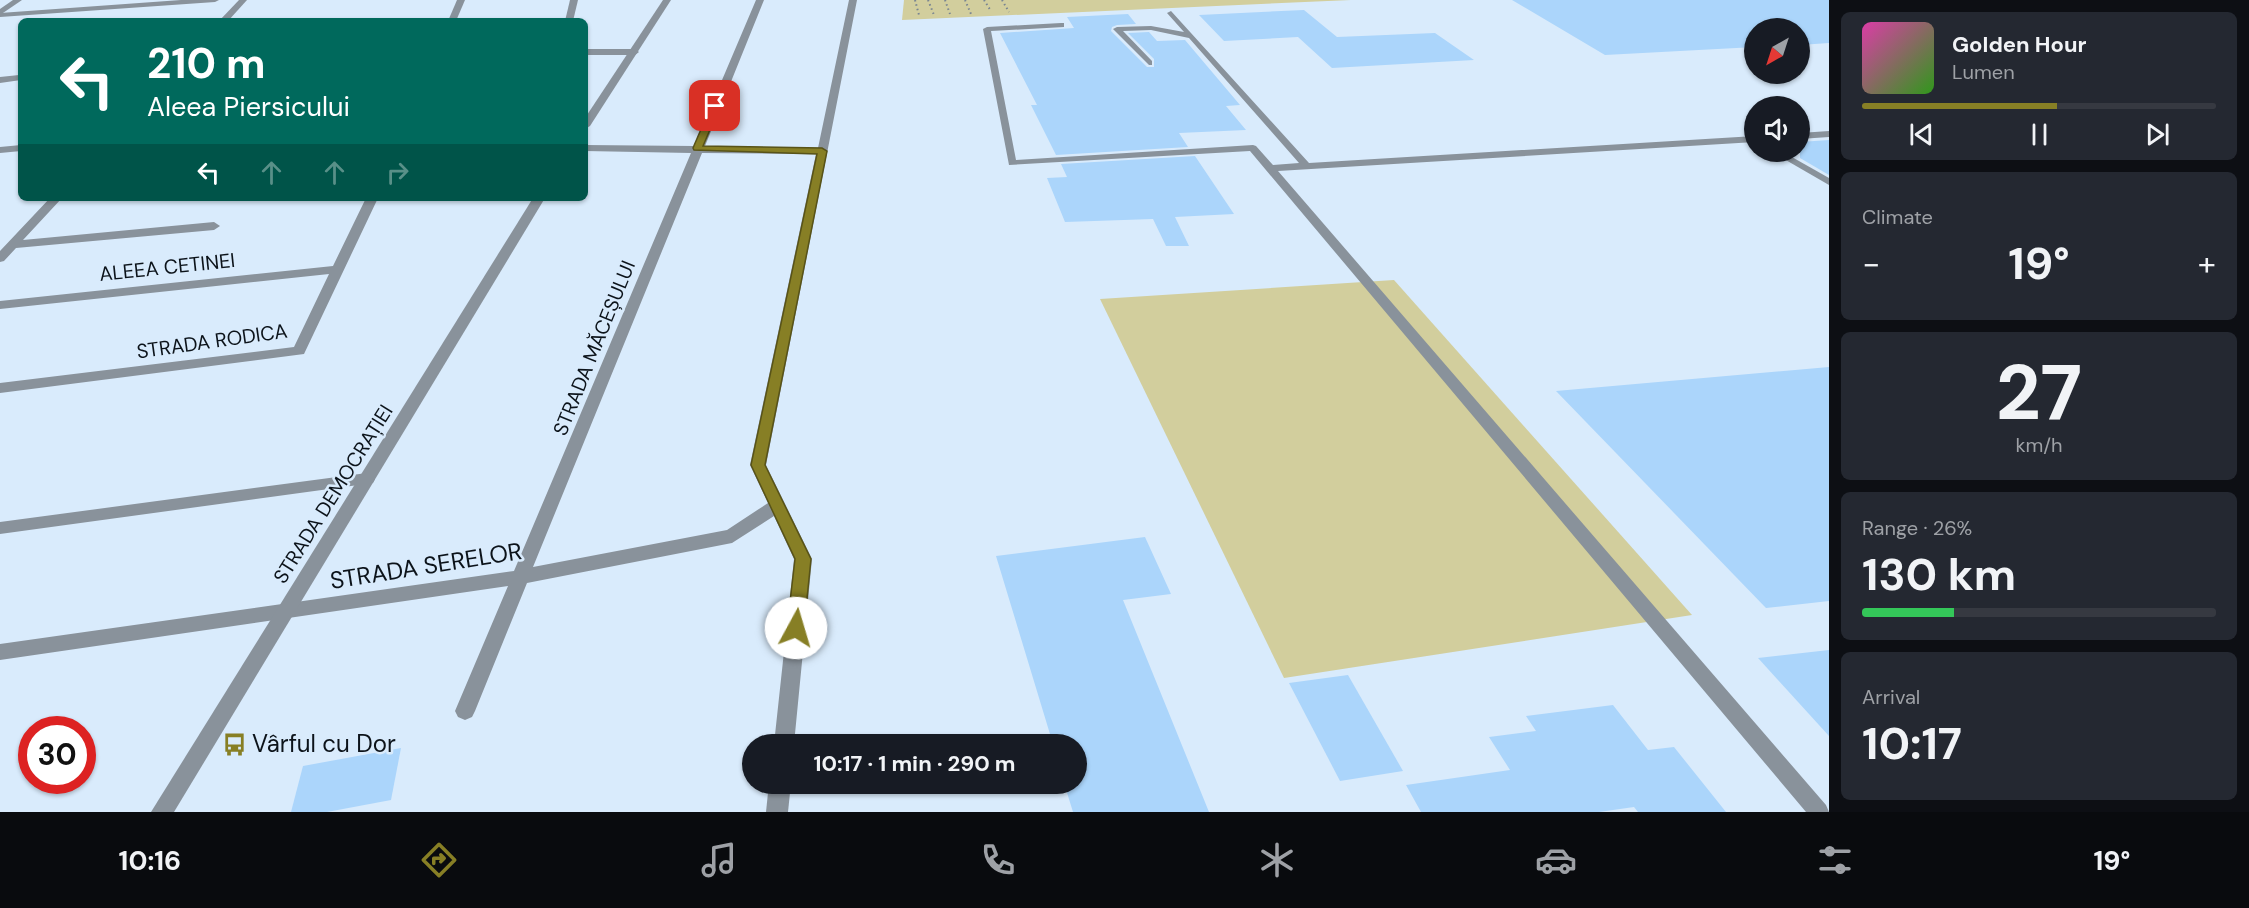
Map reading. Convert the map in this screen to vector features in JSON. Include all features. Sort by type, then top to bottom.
[{"type":"street","points":[[0,14],[18,0]]},
{"type":"street","points":[[0,14],[215,0]]},
{"type":"street","points":[[226,18],[243,0]]},
{"type":"street","points":[[453,18],[461,0]]},
{"type":"street","points":[[571,18],[574,0]]},
{"type":"street","points":[[588,122],[636,52],[667,0]]},
{"type":"street","name":"STRADA MĂCEȘULUI","points":[[465,711],[760,0]]},
{"type":"street","points":[[785,734],[803,559],[758,465],[853,0]]},
{"type":"street","points":[[588,52],[636,52]]},
{"type":"street","points":[[588,148],[822,151]]},
{"type":"street","points":[[0,258],[53,201]]},
{"type":"street","name":"STRADA RODICA","points":[[0,388],[298,351],[371,201]]},
{"type":"street","name":"STRADA DEMOCRAȚIEI","points":[[162,812],[537,201]]},
{"type":"street","points":[[0,239],[16,241],[214,226]]},
{"type":"street","name":"ALEEA CETINEI","points":[[0,305],[339,269]]},
{"type":"street","points":[[0,528],[367,478]]},
{"type":"street","name":"STRADA SERELOR","points":[[0,652],[284,613],[520,577],[732,536],[777,505]]},
{"type":"street","points":[[777,812],[779,794]]},
{"type":"lane","points":[[1171,13],[1307,166]]},
{"type":"lane","points":[[1062,25],[987,29],[1012,163],[1253,148],[1819,812]]},
{"type":"lane","points":[[1149,63],[1117,29],[1151,28],[1191,36]]},
{"type":"lane","points":[[0,80],[18,78]]},
{"type":"lane","points":[[1810,135],[1829,134]]},
{"type":"lane","points":[[1271,168],[1744,140]]},
{"type":"lane","points":[[0,150],[18,148]]},
{"type":"lane","points":[[1794,162],[1829,182]]},
{"type":"path","points":[[915,0],[919,15]]},
{"type":"path","points":[[928,0],[934,15]]},
{"type":"path","points":[[945,0],[950,14]]},
{"type":"path","points":[[965,0],[971,14]]},
{"type":"path","points":[[984,0],[991,11]]},
{"type":"path","points":[[1002,0],[1009,12]]},
{"type":"shaded area","points":[[904,0],[1351,0],[902,20]]},
{"type":"shaded area","points":[[1394,280],[1692,615],[1284,678],[1100,299]]},
{"type":"building","points":[[1512,0],[1829,0],[1829,43],[1810,44],[1810,18],[1744,18],[1744,48],[1605,55]]},
{"type":"building","points":[[1304,10],[1337,37],[1435,33],[1474,60],[1332,68],[1298,37],[1224,41],[1199,15]]},
{"type":"building","points":[[1128,14],[1136,24],[1117,25],[1112,27],[1111,31],[1147,67],[1154,67],[1154,59],[1128,33],[1149,32],[1157,41],[1185,40],[1240,105],[1226,106],[1246,130],[1179,133],[1188,147],[1056,155],[1031,105],[1037,105],[1000,33],[1074,28],[1067,17]]},
{"type":"building","points":[[1829,140],[1829,175],[1807,162],[1810,162],[1810,141]]},
{"type":"building","points":[[1195,156],[1234,214],[1175,217],[1189,246],[1166,246],[1153,219],[1065,222],[1047,178],[1067,177],[1061,164]]},
{"type":"building","points":[[1829,367],[1829,601],[1766,608],[1556,391]]},
{"type":"building","points":[[1145,537],[1171,594],[1123,600],[1209,812],[1073,812],[1067,794],[1087,794],[1087,734],[1050,734],[996,556]]},
{"type":"building","points":[[1829,650],[1829,736],[1758,658]]},
{"type":"building","points":[[1348,675],[1403,771],[1340,781],[1289,683]]},
{"type":"building","points":[[1613,705],[1648,750],[1674,747],[1726,812],[1638,812],[1634,807],[1599,812],[1421,812],[1406,785],[1510,770],[1489,737],[1536,731],[1526,716]]},
{"type":"building","points":[[401,748],[391,800],[327,812],[291,812],[303,766]]},
{"type":"place","name":"Vârful cu Dor","points":[[234,744]]},
{"type":"route","points":[[715,106],[697,148],[822,151],[758,465],[803,559],[796,628]]}]
